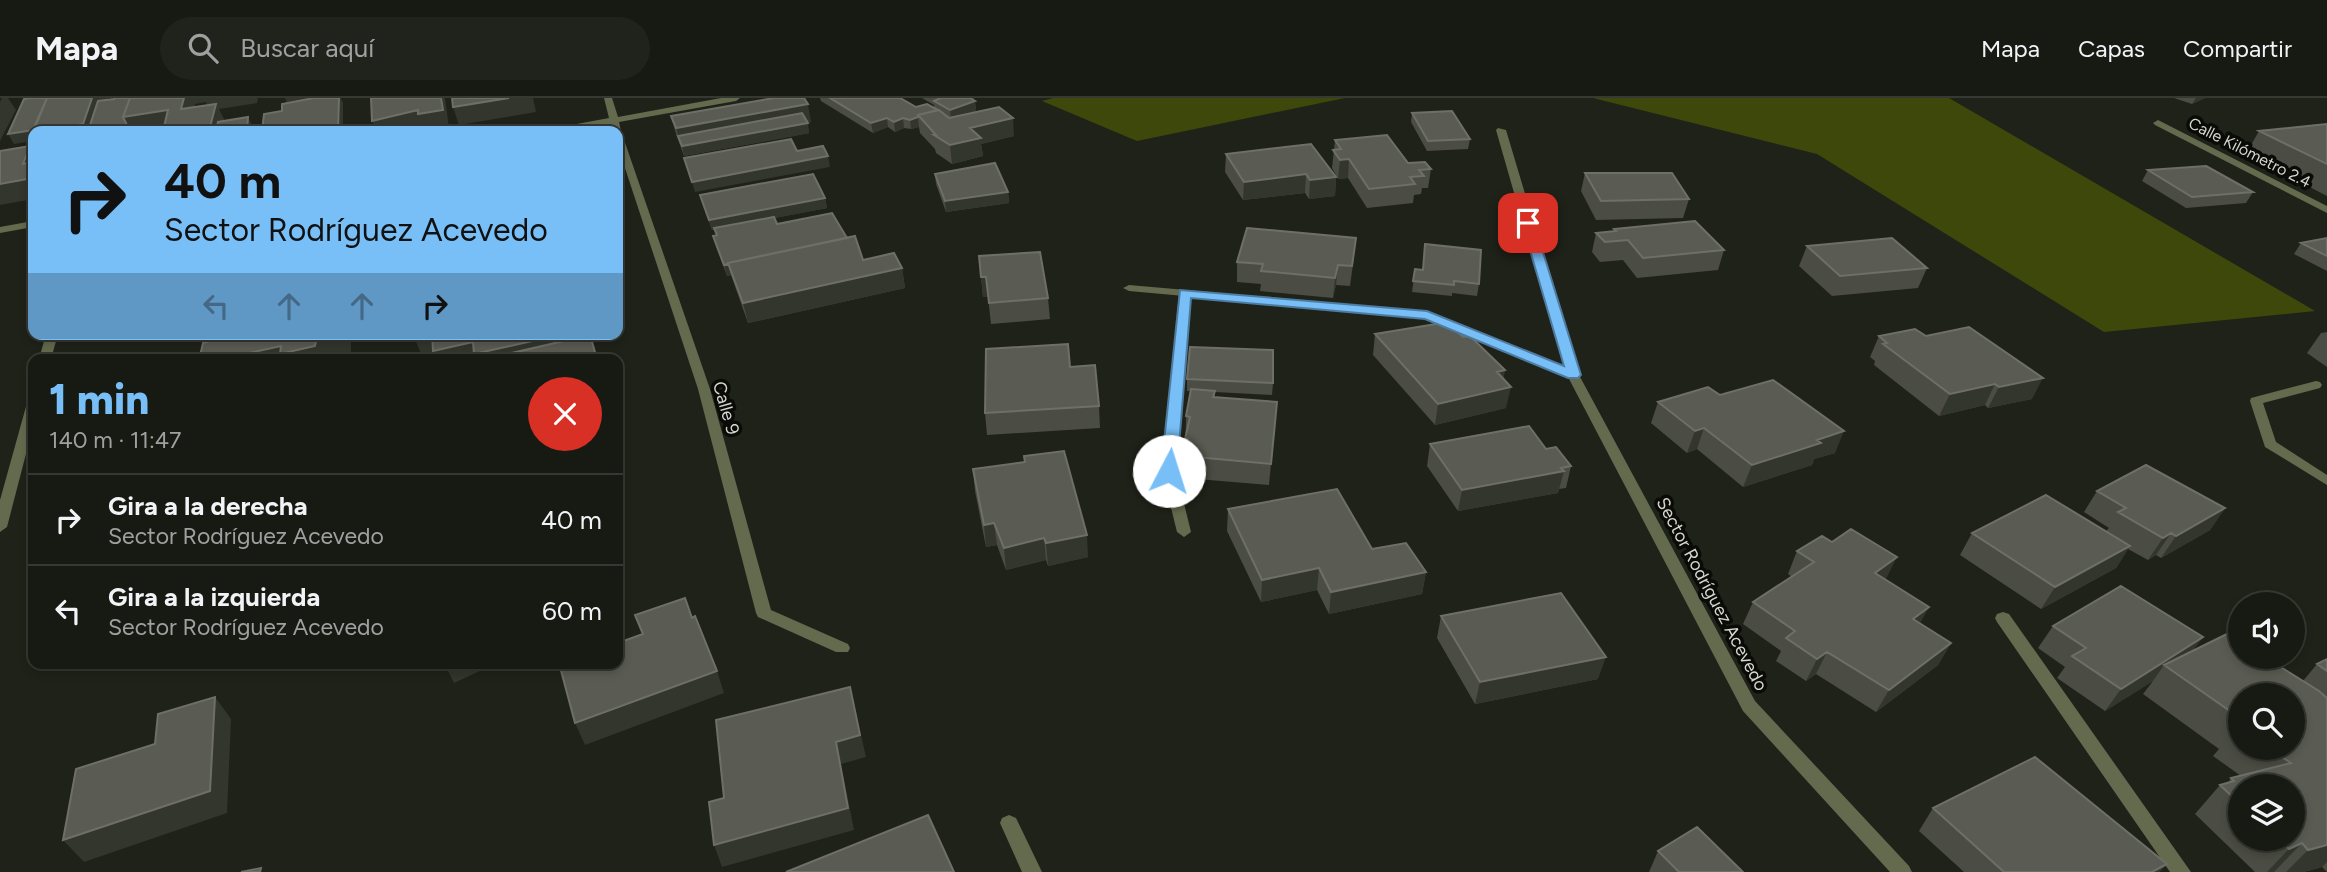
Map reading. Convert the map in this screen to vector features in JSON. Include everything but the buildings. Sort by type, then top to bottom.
[{"type":"street","name":"Calle 9","points":[[608,98],[615,126]]},
{"type":"street","points":[[623,126],[736,98]]},
{"type":"street","name":"Calle Kilómetro 2.4","points":[[2158,123],[2327,210]]},
{"type":"street","name":"Sector Rodríguez Acevedo","points":[[1501,130],[1573,375],[1749,706],[1902,872]]},
{"type":"street","name":"Calle 9","points":[[623,149],[704,389],[764,613],[842,648]]},
{"type":"street","points":[[0,230],[28,226]]},
{"type":"street","points":[[1129,288],[1427,315],[1573,375]]},
{"type":"street","points":[[1184,532],[1169,471],[1185,293]]},
{"type":"street","points":[[2316,385],[2256,401],[2270,444],[2327,481]]},
{"type":"street","points":[[0,527],[28,422]]},
{"type":"street","points":[[2003,618],[2181,872]]},
{"type":"street","points":[[1009,823],[1032,872]]},
{"type":"green space","points":[[1053,98],[1345,98],[1137,141],[1042,101]]},
{"type":"green space","points":[[1593,98],[1949,98],[2315,311],[2104,332],[1817,154]]},
{"type":"route","points":[[1169,471],[1185,293],[1427,315],[1573,375],[1528,223]]}]
